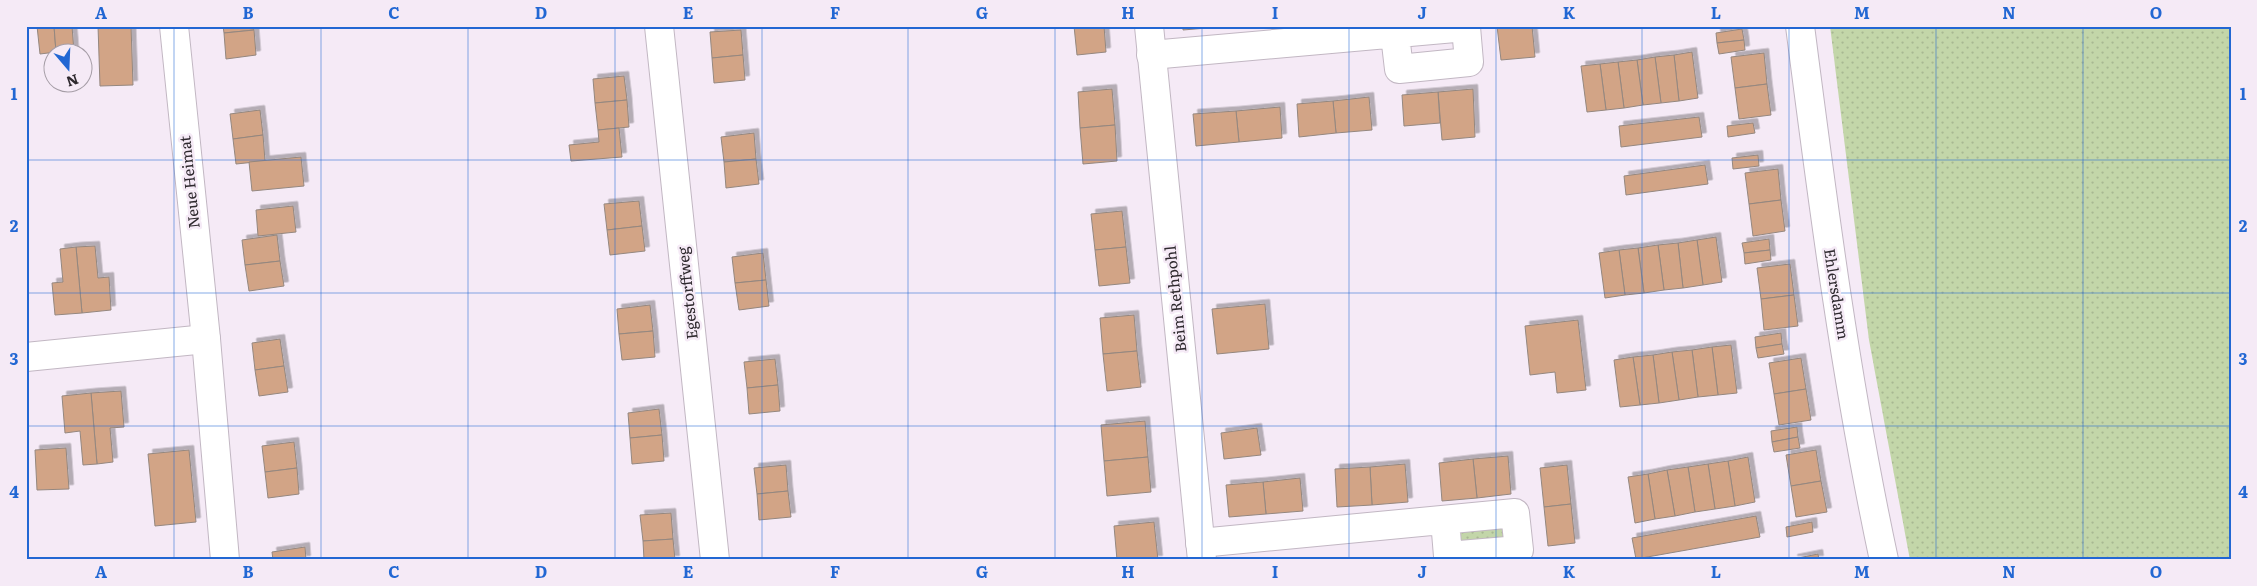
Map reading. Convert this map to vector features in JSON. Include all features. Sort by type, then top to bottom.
[{"type":"street","name":"Neue Heimat","points":[[174,26],[206,339],[225,560]]},
{"type":"street","name":"Egestorffweg","points":[[659,26],[715,560]]},
{"type":"street","name":"Beim Rethpohl","points":[[1148,26],[1201,552],[1445,520]]},
{"type":"street","name":"Ehlersdamm","points":[[1800,26],[1830,259],[1865,468],[1884,560]]},
{"type":"street","points":[[1151,55],[1395,35]]},
{"type":"street","points":[[26,356],[206,339]]},
{"type":"green space","points":[[1830,26],[2231,26],[2231,560],[1910,560],[1869,340]]},
{"type":"green space","points":[[1496,523],[1504,528],[1504,538],[1459,544],[1459,527]]},
{"type":"building","points":[[37,26],[54,26],[55,42],[42,42],[42,54],[40,54]]},
{"type":"building","points":[[54,26],[72,26],[73,42],[55,42]]},
{"type":"building","points":[[98,26],[131,26],[133,85],[100,86]]},
{"type":"building","points":[[223,26],[253,26],[254,30],[224,33]]},
{"type":"building","points":[[1074,26],[1104,26],[1106,52],[1077,55]]},
{"type":"building","points":[[1183,26],[1219,26],[1219,27],[1183,30]]},
{"type":"building","points":[[1497,26],[1532,26],[1535,57],[1501,60]]},
{"type":"building","points":[[1742,29],[1744,40],[1717,43],[1716,33]]},
{"type":"building","points":[[254,30],[256,55],[226,59],[224,33]]},
{"type":"building","points":[[741,30],[743,55],[712,58],[710,32]]},
{"type":"building","points":[[1744,40],[1745,50],[1719,54],[1717,43]]},
{"type":"building","points":[[1692,52],[1698,98],[1679,101],[1674,55]]},
{"type":"building","points":[[1764,53],[1767,84],[1735,88],[1731,57]]},
{"type":"building","points":[[743,55],[745,80],[714,83],[712,58]]},
{"type":"building","points":[[1674,55],[1679,101],[1661,103],[1655,57]]},
{"type":"building","points":[[1655,57],[1661,103],[1643,105],[1637,60]]},
{"type":"building","points":[[1637,60],[1643,105],[1624,108],[1618,62]]},
{"type":"building","points":[[1618,62],[1624,108],[1606,110],[1600,64]]},
{"type":"building","points":[[1600,64],[1606,110],[1587,112],[1581,66]]},
{"type":"building","points":[[624,76],[627,100],[595,103],[593,79]]},
{"type":"building","points":[[1767,84],[1771,115],[1739,119],[1735,88]]},
{"type":"building","points":[[1112,89],[1115,125],[1080,128],[1078,92]]},
{"type":"building","points":[[1473,89],[1475,137],[1442,140],[1438,92]]},
{"type":"building","points":[[1438,92],[1440,123],[1404,126],[1402,95]]},
{"type":"building","points":[[1369,97],[1372,130],[1336,133],[1333,101]]},
{"type":"building","points":[[627,100],[629,127],[598,130],[595,103]]},
{"type":"building","points":[[1333,101],[1336,133],[1299,137],[1297,104]]},
{"type":"building","points":[[1280,107],[1282,138],[1239,142],[1236,111]]},
{"type":"building","points":[[260,110],[263,135],[233,139],[230,114]]},
{"type":"building","points":[[1236,111],[1239,142],[1196,146],[1193,114]]},
{"type":"building","points":[[1699,117],[1702,137],[1621,147],[1619,126]]},
{"type":"building","points":[[1753,123],[1755,133],[1728,137],[1727,126]]},
{"type":"building","points":[[1115,125],[1117,161],[1083,164],[1080,128]]},
{"type":"building","points":[[619,128],[622,157],[571,161],[569,145],[599,142],[598,130]]},
{"type":"building","points":[[754,133],[756,159],[724,162],[721,137]]},
{"type":"building","points":[[263,135],[265,161],[236,164],[233,139]]},
{"type":"building","points":[[1758,155],[1759,166],[1733,169],[1732,158]]},
{"type":"building","points":[[301,157],[304,186],[252,191],[249,162]]},
{"type":"building","points":[[756,159],[759,184],[726,188],[724,162]]},
{"type":"building","points":[[1705,165],[1708,184],[1626,195],[1624,176]]},
{"type":"building","points":[[1778,169],[1781,200],[1749,204],[1745,173]]},
{"type":"building","points":[[1781,200],[1785,231],[1753,236],[1749,204]]},
{"type":"building","points":[[639,201],[642,226],[607,230],[604,204]]},
{"type":"building","points":[[293,206],[296,232],[258,236],[256,210]]},
{"type":"building","points":[[1122,211],[1126,247],[1095,250],[1091,214]]},
{"type":"building","points":[[642,226],[645,251],[610,255],[607,230]]},
{"type":"building","points":[[277,235],[280,261],[245,265],[242,240]]},
{"type":"building","points":[[1716,237],[1722,282],[1703,285],[1697,240]]},
{"type":"building","points":[[1769,239],[1770,250],[1744,253],[1742,243]]},
{"type":"building","points":[[1697,240],[1703,285],[1683,288],[1678,243]]},
{"type":"building","points":[[1678,243],[1683,288],[1664,290],[1658,245]]},
{"type":"building","points":[[1658,245],[1664,290],[1644,293],[1638,248]]},
{"type":"building","points":[[95,246],[98,278],[109,277],[111,310],[82,313],[76,247]]},
{"type":"building","points":[[76,247],[82,313],[55,315],[52,283],[63,282],[60,249]]},
{"type":"building","points":[[1126,247],[1130,283],[1099,286],[1095,250]]},
{"type":"building","points":[[1638,248],[1644,293],[1625,295],[1619,250]]},
{"type":"building","points":[[1619,250],[1625,295],[1605,298],[1599,253]]},
{"type":"building","points":[[1770,250],[1771,260],[1745,264],[1744,253]]},
{"type":"building","points":[[763,253],[766,280],[735,283],[732,257]]},
{"type":"building","points":[[280,261],[284,286],[249,291],[245,265]]},
{"type":"building","points":[[1790,264],[1794,295],[1761,299],[1757,268]]},
{"type":"building","points":[[766,280],[769,306],[739,310],[735,283]]},
{"type":"building","points":[[1794,295],[1798,326],[1764,330],[1761,299]]},
{"type":"building","points":[[1265,304],[1269,349],[1217,354],[1212,309]]},
{"type":"building","points":[[650,305],[653,331],[619,334],[617,309]]},
{"type":"building","points":[[1134,315],[1137,351],[1103,354],[1100,318]]},
{"type":"building","points":[[1578,320],[1586,390],[1557,393],[1555,372],[1530,375],[1525,326]]},
{"type":"building","points":[[653,331],[655,357],[622,360],[619,334]]},
{"type":"building","points":[[1781,333],[1782,344],[1756,348],[1755,337]]},
{"type":"building","points":[[280,339],[284,366],[255,370],[252,343]]},
{"type":"building","points":[[1782,344],[1784,354],[1758,358],[1756,348]]},
{"type":"building","points":[[1731,345],[1737,393],[1718,395],[1712,347]]},
{"type":"building","points":[[1712,347],[1718,395],[1698,397],[1692,350]]},
{"type":"building","points":[[1692,350],[1698,397],[1679,400],[1672,352]]},
{"type":"building","points":[[1137,351],[1141,387],[1107,391],[1103,354]]},
{"type":"building","points":[[1672,352],[1679,400],[1659,403],[1653,355]]},
{"type":"building","points":[[1653,355],[1659,403],[1640,405],[1633,357]]},
{"type":"building","points":[[1633,357],[1640,405],[1620,407],[1614,360]]},
{"type":"building","points":[[1801,358],[1806,389],[1774,394],[1769,363]]},
{"type":"building","points":[[775,359],[778,385],[747,388],[744,362]]},
{"type":"building","points":[[284,366],[288,392],[259,396],[255,370]]},
{"type":"building","points":[[778,385],[780,411],[749,414],[747,388]]},
{"type":"building","points":[[1806,389],[1811,420],[1779,425],[1774,394]]},
{"type":"building","points":[[121,391],[124,427],[110,428],[113,462],[97,464],[91,393]]},
{"type":"building","points":[[91,393],[97,464],[83,465],[80,431],[65,433],[62,396]]},
{"type":"building","points":[[659,409],[662,435],[630,438],[628,413]]},
{"type":"building","points":[[1145,421],[1148,457],[1104,461],[1101,425]]},
{"type":"building","points":[[1797,427],[1798,437],[1772,442],[1771,431]]},
{"type":"building","points":[[1257,428],[1261,455],[1224,459],[1221,433]]},
{"type":"building","points":[[662,435],[664,461],[632,464],[630,438]]},
{"type":"building","points":[[1798,437],[1800,448],[1774,452],[1772,442]]},
{"type":"building","points":[[294,442],[297,468],[265,472],[262,446]]},
{"type":"building","points":[[66,448],[69,489],[37,490],[35,450]]},
{"type":"building","points":[[189,450],[196,522],[155,526],[148,454]]},
{"type":"building","points":[[1816,450],[1821,481],[1791,486],[1786,455]]},
{"type":"building","points":[[1508,456],[1511,494],[1477,498],[1473,459]]},
{"type":"building","points":[[1148,457],[1151,492],[1107,496],[1104,461]]},
{"type":"building","points":[[1748,457],[1755,502],[1735,506],[1728,461]]},
{"type":"building","points":[[1473,459],[1477,498],[1442,501],[1439,463]]},
{"type":"building","points":[[1728,461],[1735,506],[1715,509],[1708,464]]},
{"type":"building","points":[[1405,464],[1408,502],[1372,505],[1370,467]]},
{"type":"building","points":[[1708,464],[1715,509],[1695,512],[1688,467]]},
{"type":"building","points":[[786,465],[788,491],[757,494],[754,468]]},
{"type":"building","points":[[1567,465],[1571,504],[1544,507],[1540,468]]},
{"type":"building","points":[[1370,467],[1372,505],[1337,507],[1335,469]]},
{"type":"building","points":[[1688,467],[1695,512],[1675,516],[1667,470]]},
{"type":"building","points":[[297,468],[299,494],[268,498],[265,472]]},
{"type":"building","points":[[1667,470],[1675,516],[1655,519],[1648,474]]},
{"type":"building","points":[[1648,474],[1655,519],[1635,523],[1628,477]]},
{"type":"building","points":[[1300,478],[1303,511],[1266,514],[1263,482]]},
{"type":"building","points":[[1821,481],[1827,512],[1796,517],[1791,486]]},
{"type":"building","points":[[1263,482],[1266,514],[1229,517],[1226,485]]},
{"type":"building","points":[[788,491],[791,517],[759,520],[757,494]]},
{"type":"building","points":[[1571,504],[1575,543],[1548,546],[1544,507]]},
{"type":"building","points":[[671,513],[673,539],[643,541],[640,515]]},
{"type":"building","points":[[1756,516],[1760,537],[1636,559],[1632,538]]},
{"type":"building","points":[[1154,522],[1158,560],[1117,560],[1114,526]]},
{"type":"building","points":[[1812,522],[1813,532],[1787,537],[1786,527]]},
{"type":"building","points":[[673,539],[675,560],[644,560],[643,541]]},
{"type":"building","points":[[305,547],[306,560],[273,560],[272,552]]},
{"type":"building","points":[[1818,554],[1819,560],[1793,560],[1793,559]]}]
